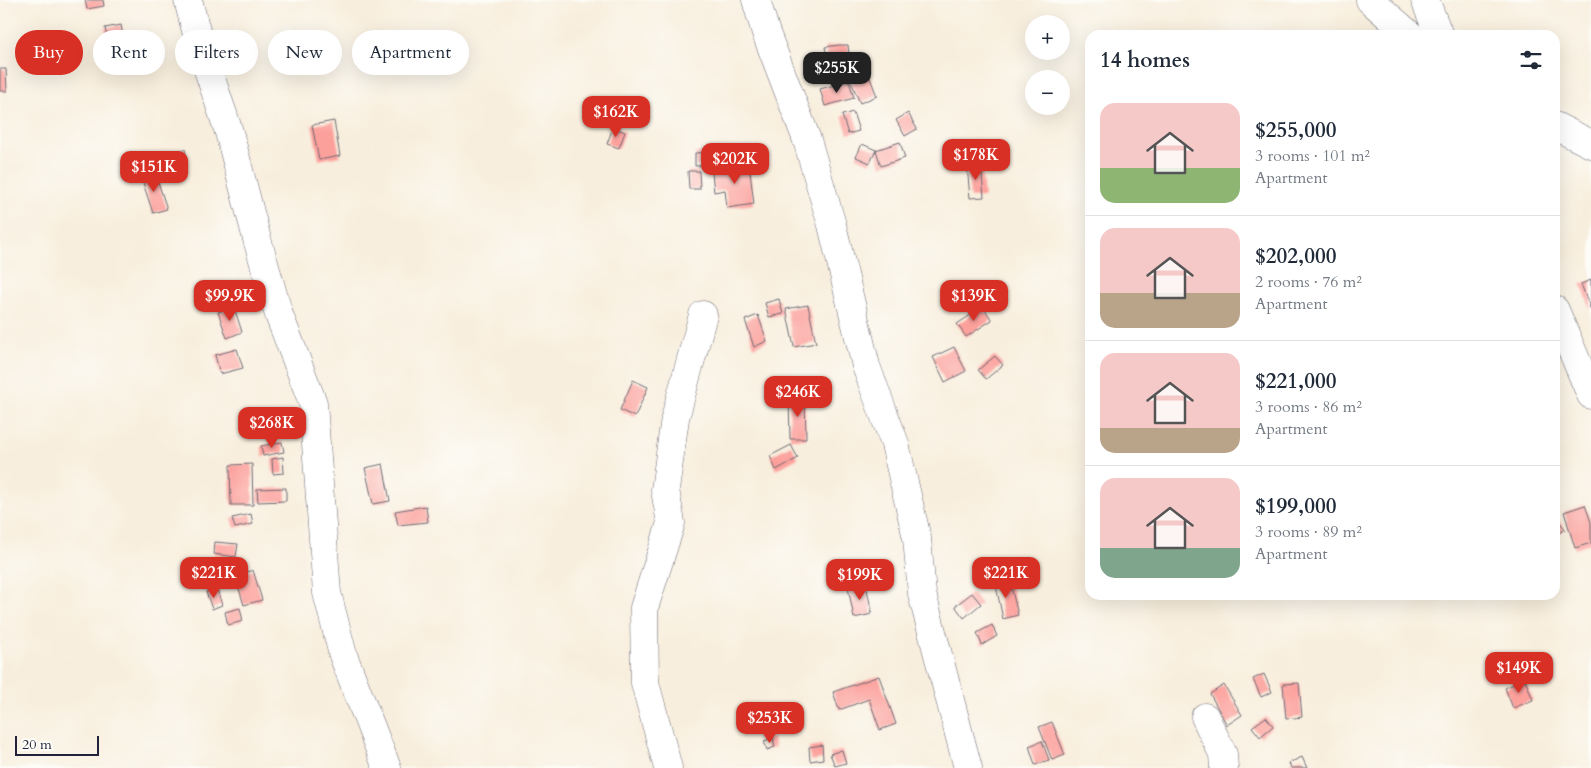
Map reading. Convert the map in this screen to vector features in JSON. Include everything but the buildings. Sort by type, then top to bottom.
[{"type":"street","points":[[188,0],[200,46],[229,132],[279,315],[313,403],[327,593],[343,655],[387,768]]},
{"type":"street","points":[[756,0],[766,33],[807,140],[832,225],[866,366],[895,444],[917,538],[922,594],[968,768]]},
{"type":"street","points":[[1370,0],[1404,30]]},
{"type":"street","points":[[1425,0],[1437,30]]},
{"type":"street","points":[[1560,128],[1591,144]]},
{"type":"street","points":[[668,768],[645,684],[644,608],[671,523],[665,490],[675,418],[702,315]]},
{"type":"street","points":[[1560,322],[1591,395]]},
{"type":"street","points":[[1205,716],[1223,754],[1224,768]]}]
